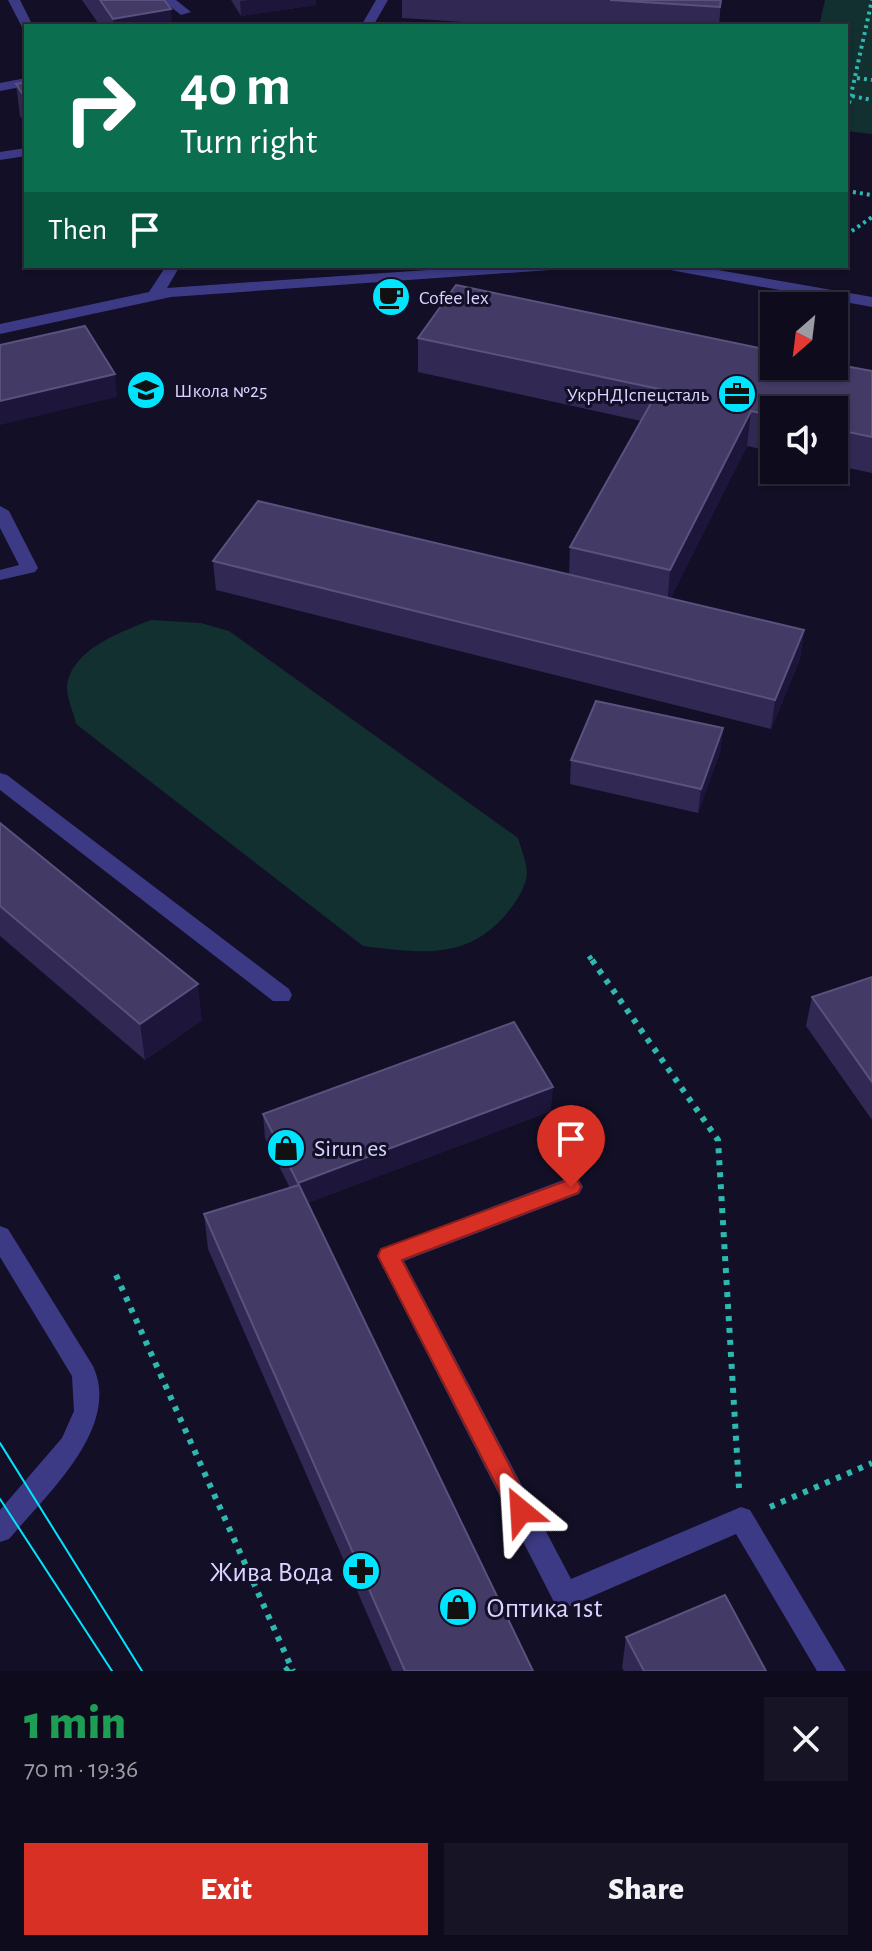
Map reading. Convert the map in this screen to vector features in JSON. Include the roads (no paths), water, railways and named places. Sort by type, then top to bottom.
[{"type":"street","points":[[14,0],[26,24]]},
{"type":"street","points":[[168,0],[185,12]]},
{"type":"street","points":[[368,24],[382,0]]},
{"type":"street","points":[[0,87],[24,82]]},
{"type":"street","points":[[0,156],[24,152]]},
{"type":"street","points":[[155,295],[172,268]]},
{"type":"street","points":[[0,329],[155,295],[523,268]]},
{"type":"street","points":[[681,268],[872,302]]},
{"type":"street","points":[[0,511],[29,568],[0,575]]},
{"type":"street","points":[[0,780],[281,995]]},
{"type":"street","points":[[571,1187],[389,1256],[565,1595],[741,1519],[832,1671]]},
{"type":"street","points":[[0,1236],[84,1374],[87,1411],[71,1446],[0,1530]]},
{"type":"tram line","points":[[0,1443],[142,1671]]},
{"type":"tram line","points":[[0,1499],[112,1671]]},
{"type":"place","name":"Cofee lex","points":[[391,297]]},
{"type":"place","name":"Школа №25","points":[[146,390]]},
{"type":"place","name":"УкрНДІспецсталь","points":[[737,394]]},
{"type":"place","name":"Sirun es","points":[[286,1148]]},
{"type":"place","name":"Жива Вода","points":[[361,1571]]},
{"type":"place","name":"Оптика 1st","points":[[458,1607]]}]
